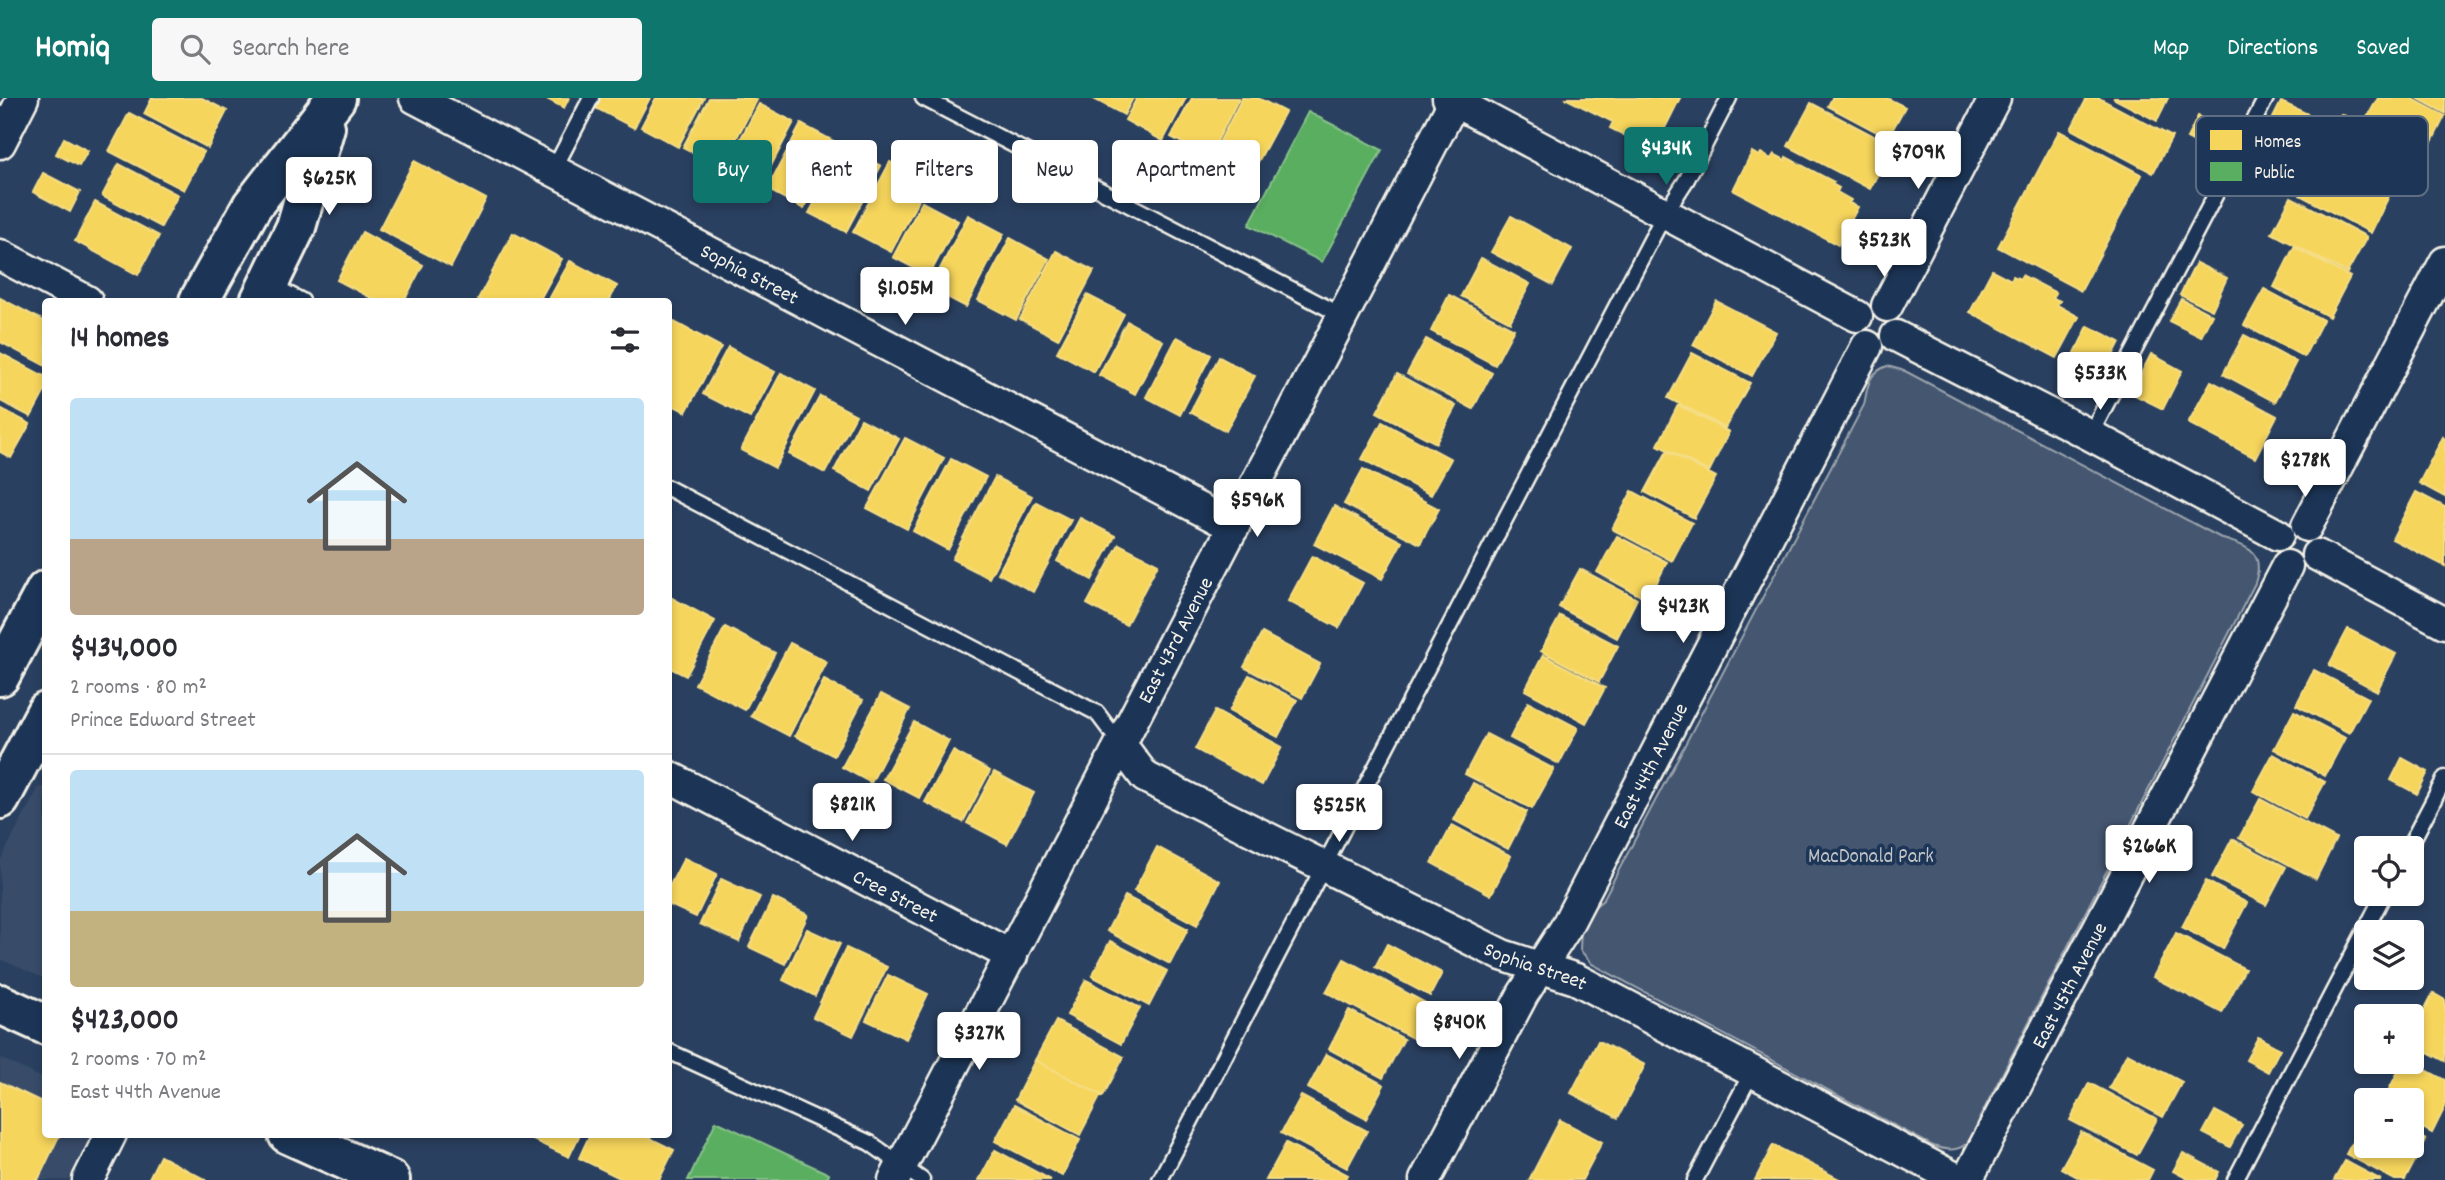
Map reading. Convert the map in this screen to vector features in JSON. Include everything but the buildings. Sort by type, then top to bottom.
[{"type":"main road","points":[[277,295],[334,102]]},
{"type":"main road","points":[[201,298],[252,206],[334,102]]},
{"type":"main road","points":[[0,676],[42,597]]},
{"type":"main road","points":[[0,799],[28,759],[42,722]]},
{"type":"main road","points":[[0,1004],[42,1022]]},
{"type":"main road","points":[[297,1138],[390,1180]]},
{"type":"street","points":[[0,143],[23,98]]},
{"type":"street","name":"Sophia Street","points":[[415,98],[1234,527]]},
{"type":"street","points":[[1887,306],[1995,98]]},
{"type":"street","points":[[1453,99],[1664,215],[1857,316]]},
{"type":"street","name":"East 43rd Avenue","points":[[906,1175],[1012,956],[1453,99]]},
{"type":"street","points":[[0,255],[81,298]]},
{"type":"street","points":[[2307,527],[2445,262]]},
{"type":"street","points":[[1873,304],[1887,306],[1898,323],[1896,336],[1886,346],[1867,346],[1857,336],[1854,323],[1857,316],[1873,304]]},
{"type":"street","points":[[1896,336],[2278,535]]},
{"type":"street","name":"East 44th Avenue","points":[[1425,1180],[1523,994],[1565,929],[1867,346]]},
{"type":"street","points":[[2294,524],[2307,527],[2317,536],[2317,555],[2313,561],[2301,568],[2287,566],[2275,549],[2278,535],[2294,524]]},
{"type":"street","points":[[2317,555],[2445,623]]},
{"type":"street","name":"East 45th Avenue","points":[[1967,1180],[2287,566]]},
{"type":"street","name":"Sophia Street","points":[[1121,746],[1145,776],[1502,955],[1576,979],[1959,1180]]},
{"type":"street","name":"Cree Street","points":[[672,778],[1012,956]]},
{"type":"street","points":[[88,1180],[109,1138]]},
{"type":"lane","points":[[554,171],[591,98]]},
{"type":"lane","points":[[923,98],[1343,316]]},
{"type":"lane","points":[[1160,1180],[1664,215],[1687,179],[1729,98]]},
{"type":"lane","points":[[2257,116],[2266,98]]},
{"type":"lane","points":[[2090,435],[2215,196]]},
{"type":"lane","points":[[672,490],[1097,713],[1121,746]]},
{"type":"lane","points":[[2415,836],[2445,778]]},
{"type":"lane","points":[[2235,1180],[2378,906]]},
{"type":"lane","points":[[672,1053],[870,1143],[906,1175]]},
{"type":"lane","points":[[1695,1180],[1752,1072]]},
{"type":"shaded area","points":[[39,787],[42,787],[42,978],[0,959],[0,861]]},
{"type":"shaded area","points":[[0,1058],[42,1078],[42,1138],[89,1138],[68,1180],[0,1180]]},
{"type":"green space","name":"MacDonald Park","points":[[1887,366],[1905,371],[2223,539],[2247,548],[2253,552],[2258,564],[2255,583],[1973,1134],[1964,1146],[1957,1149],[1931,1145],[1592,964],[1580,950],[1581,927],[1589,911],[1603,900],[1864,405],[1872,377]]}]
